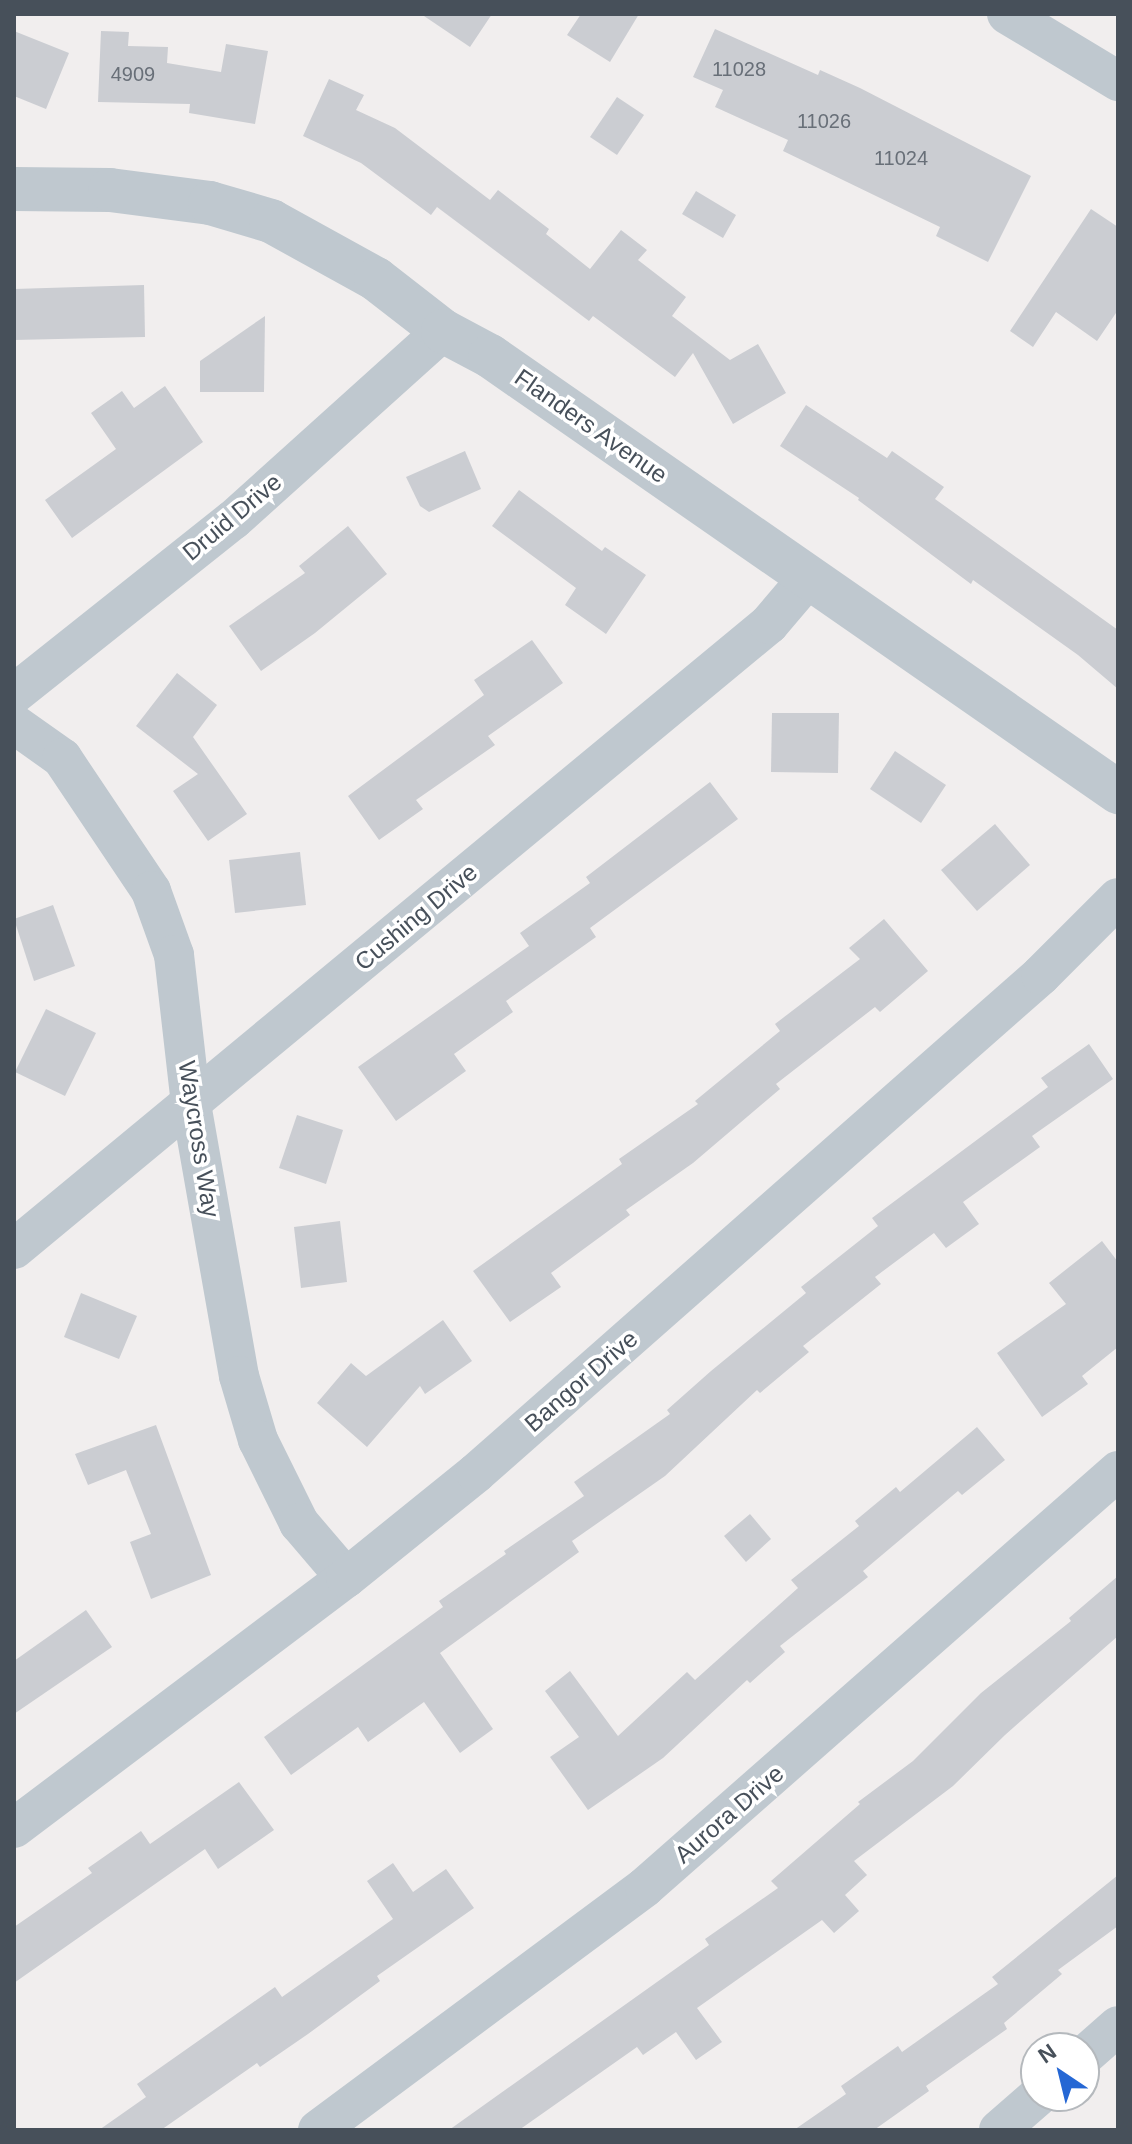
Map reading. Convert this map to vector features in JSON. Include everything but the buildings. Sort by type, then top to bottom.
[{"type":"street","points":[[1007,14],[1118,81]]},
{"type":"street","name":"Flanders Avenue","points":[[14,189],[110,190],[210,203],[271,221],[376,279],[443,331],[490,356],[1118,792]]},
{"type":"street","name":"Druid Drive","points":[[14,694],[233,520],[443,331]]},
{"type":"street","name":"Cushing Drive","points":[[14,1249],[769,624],[809,577]]},
{"type":"street","name":"Waycross Way","points":[[14,724],[62,758],[151,891],[174,955],[191,1104],[239,1376],[258,1440],[299,1523],[346,1578]]},
{"type":"street","name":"Bangor Drive","points":[[14,1828],[346,1578],[476,1473],[1041,975],[1118,898]]},
{"type":"street","name":"Aurora Drive","points":[[318,2130],[645,1887],[1118,1471]]},
{"type":"street","points":[[1100,2042],[1118,2026]]},
{"type":"street","points":[[999,2130],[1020,2112]]}]
